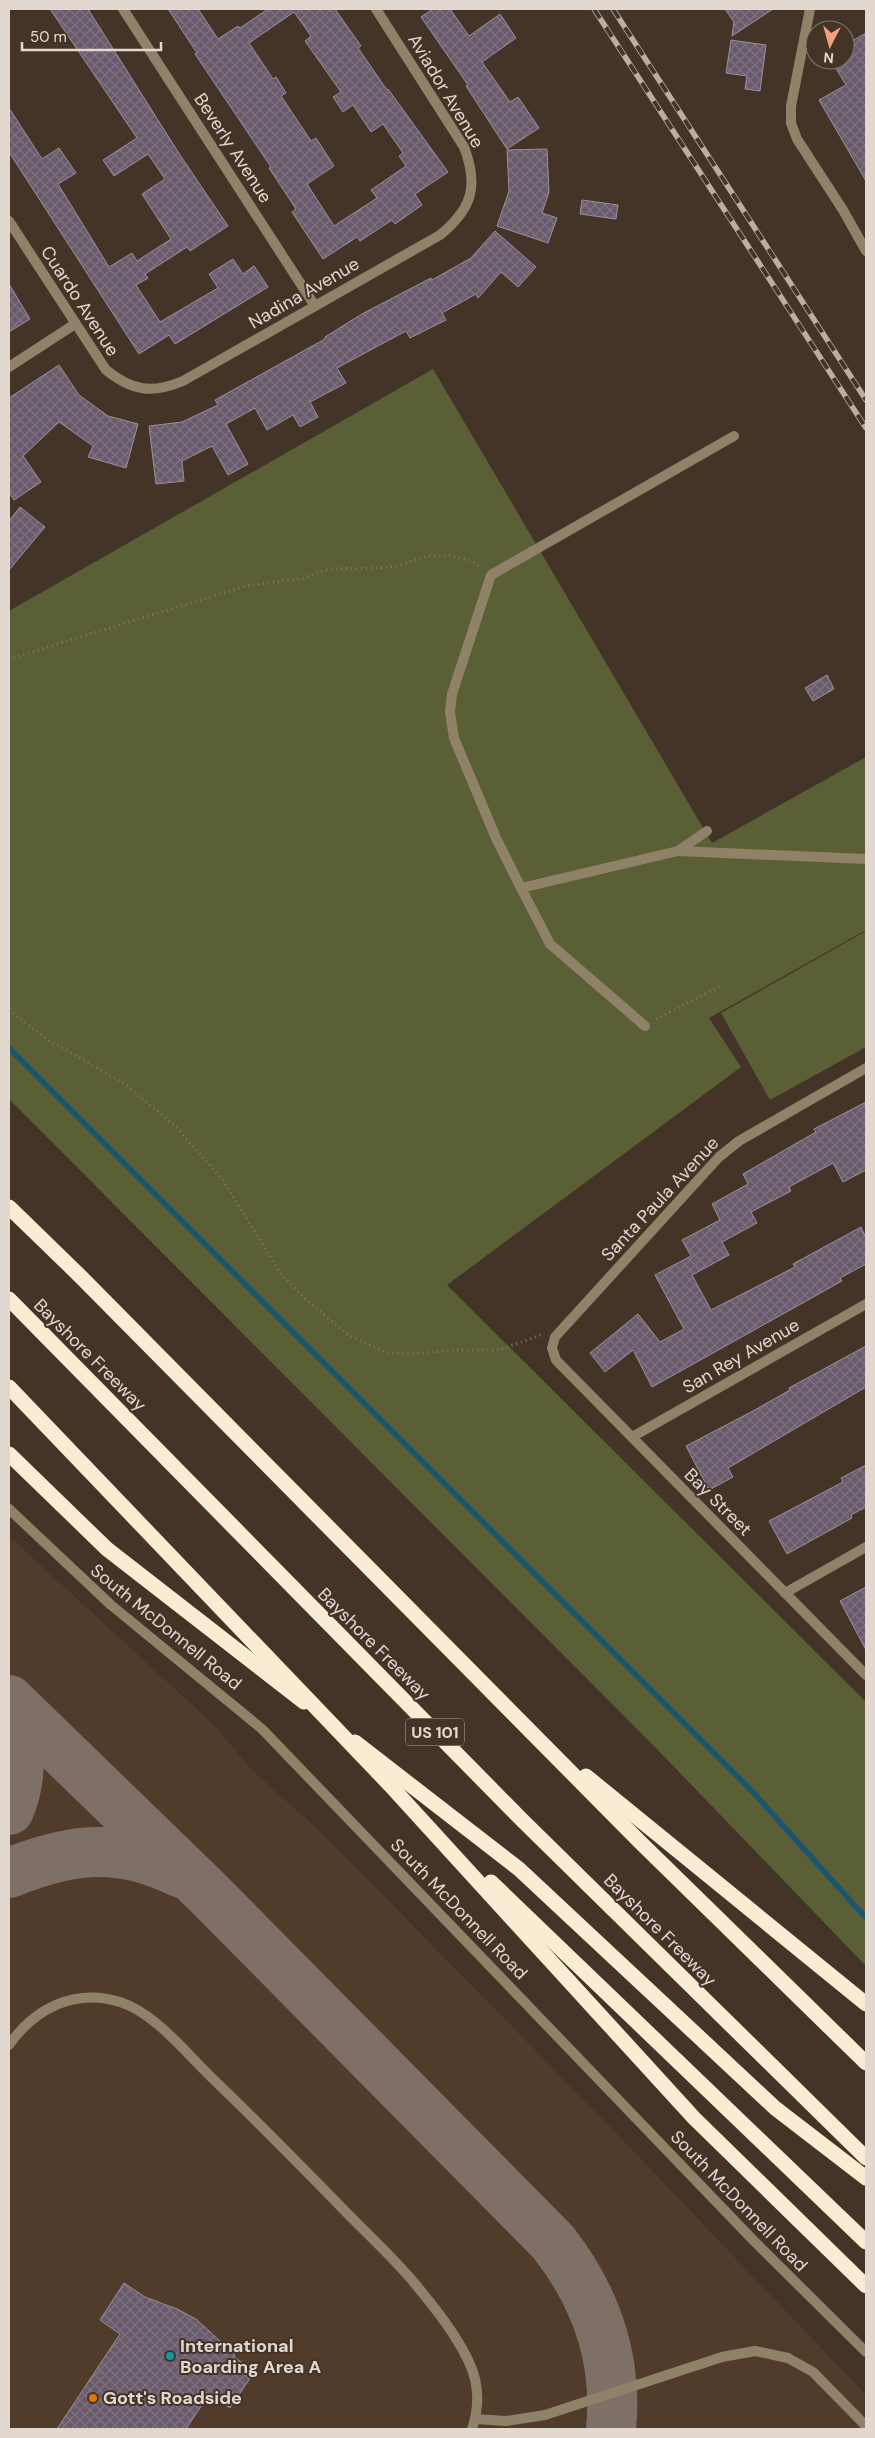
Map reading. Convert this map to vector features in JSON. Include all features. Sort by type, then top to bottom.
[{"type":"highway","points":[[9,1207],[81,1276],[525,1727],[866,2063]]},
{"type":"highway","name":"Bayshore Freeway","points":[[9,1300],[515,1813],[866,2158]]},
{"type":"highway","points":[[9,1387],[389,1784],[694,2118],[866,2286]]},
{"type":"highway","points":[[9,1454],[107,1550],[519,1869],[775,2108],[866,2178]]},
{"type":"highway","points":[[525,1727],[866,2004]]},
{"type":"highway","points":[[389,1784],[866,2242]]},
{"type":"street","name":"Beverly Avenue","points":[[123,9],[315,306]]},
{"type":"street","name":"Aviador Avenue","points":[[376,9],[464,147],[469,161],[470,196]]},
{"type":"street","points":[[810,9],[790,106],[791,124],[797,139],[865,244]]},
{"type":"street","name":"Nadina Avenue","points":[[134,387],[152,389],[167,387],[183,381],[440,235],[454,223],[464,210],[470,196]]},
{"type":"street","name":"Cuardo Avenue","points":[[9,221],[106,370],[119,380],[134,387]]},
{"type":"street","points":[[9,367],[75,324]]},
{"type":"street","points":[[645,1026],[550,944],[496,838],[454,738],[450,712],[456,676],[491,575],[734,436]]},
{"type":"street","points":[[678,851],[707,830]]},
{"type":"street","points":[[521,888],[678,851],[866,859]]},
{"type":"street","name":"Santa Paula Avenue","points":[[552,1348],[555,1337],[719,1157],[739,1140],[866,1068]]},
{"type":"street","name":"San Rey Avenue","points":[[632,1437],[866,1304]]},
{"type":"street","name":"Bay Street","points":[[552,1348],[556,1360],[866,1675]]},
{"type":"street","name":"South McDonnell Road","points":[[9,1509],[111,1605],[262,1729],[754,2241],[866,2352]]},
{"type":"street","points":[[785,1593],[866,1547]]},
{"type":"street","points":[[9,2045],[23,2026],[37,2014],[56,2004],[76,1998],[99,1998],[122,2002],[152,2019],[255,2119],[416,2286],[448,2327],[468,2360],[478,2393],[474,2424],[539,2416],[722,2357],[755,2351],[788,2358],[813,2372],[866,2426]]},
{"type":"path","points":[[9,659],[246,586],[303,578],[329,569],[397,566],[428,556],[449,555],[472,561],[491,575]]},
{"type":"path","points":[[645,1026],[663,1014],[721,986]]},
{"type":"path","points":[[9,1010],[50,1041],[123,1083],[174,1125],[223,1180],[280,1274],[302,1296],[348,1335],[386,1353],[407,1354],[456,1350],[499,1350],[539,1335],[555,1337]]},
{"type":"shaded area","points":[[9,1536],[213,1724],[253,1771],[324,1835],[598,2114],[866,2395],[866,2429],[9,2429]]},
{"type":"green space","points":[[433,369],[712,843],[866,757],[866,930],[709,1018],[741,1067],[447,1285],[866,1702],[866,1966],[653,1745],[9,1099],[9,611]]},
{"type":"green space","points":[[866,931],[866,1047],[770,1100],[721,1013]]},
{"type":"building","points":[[50,9],[88,9],[180,155],[228,226],[190,251],[187,247],[145,274],[148,278],[136,285],[160,322],[218,288],[209,274],[233,259],[243,274],[254,266],[268,287],[175,344],[169,335],[139,354],[9,152],[9,108],[42,159],[59,148],[76,173],[58,184],[109,267],[132,253],[137,261],[171,239],[142,194],[165,179],[148,154],[114,176],[103,160],[137,138]]},
{"type":"building","points":[[168,9],[198,9],[218,39],[238,26],[240,28],[268,9],[335,9],[361,46],[358,48],[387,90],[448,172],[415,194],[422,205],[395,224],[392,220],[360,241],[357,237],[323,259],[292,212],[296,209],[269,168],[271,167],[195,54],[197,53]],"holes":[[[294,12],[311,36],[305,41],[341,92],[333,97],[343,112],[353,105],[371,132],[383,124],[403,153],[399,156],[406,166],[371,190],[377,198],[334,226],[307,184],[334,166],[316,138],[311,141],[281,96],[286,93],[276,77],[273,79],[249,43]]]},
{"type":"building","points":[[433,9],[450,9],[469,36],[500,14],[516,38],[482,62],[510,102],[518,97],[539,128],[507,149],[466,86],[468,85],[421,17]]},
{"type":"building","points":[[725,9],[773,9],[732,36],[734,22]]},
{"type":"building","points":[[866,33],[866,181],[819,100],[846,85],[837,70],[855,70],[855,39]]},
{"type":"building","points":[[731,40],[766,45],[760,91],[745,89],[747,76],[726,73]]},
{"type":"building","points":[[547,149],[549,192],[542,213],[557,218],[548,243],[497,226],[509,191],[507,150]]},
{"type":"building","points":[[582,200],[618,205],[616,219],[580,214]]},
{"type":"building","points":[[495,231],[536,267],[518,287],[501,272],[478,298],[476,294],[442,313],[446,320],[410,338],[406,331],[337,368],[346,383],[310,402],[318,417],[300,427],[293,415],[267,430],[255,408],[226,424],[248,464],[228,475],[212,446],[182,461],[184,481],[156,484],[149,426],[182,422],[218,405],[215,400],[325,339],[325,337],[362,314],[431,278],[432,280],[471,258]]},
{"type":"building","points":[[9,284],[30,319],[9,332]]},
{"type":"building","points":[[59,365],[79,395],[108,416],[138,424],[126,468],[88,457],[93,446],[59,422],[23,456],[41,482],[14,500],[9,492],[9,398]]},
{"type":"building","points":[[20,507],[45,527],[9,570],[9,521]]},
{"type":"building","points":[[827,675],[834,689],[813,701],[805,688]]},
{"type":"building","points":[[866,1102],[866,1170],[843,1182],[833,1163],[789,1187],[791,1191],[751,1212],[757,1223],[722,1242],[729,1255],[692,1275],[711,1310],[795,1267],[793,1264],[861,1227],[866,1238],[866,1264],[840,1278],[842,1281],[652,1387],[633,1350],[605,1372],[590,1353],[638,1314],[660,1342],[684,1329],[655,1275],[691,1256],[682,1240],[720,1220],[712,1204],[748,1184],[743,1174],[816,1132],[814,1129]]},
{"type":"building","points":[[866,1346],[866,1387],[728,1468],[733,1477],[709,1490],[686,1446],[753,1411],[790,1390],[789,1388]]},
{"type":"building","points":[[866,1465],[866,1507],[851,1515],[852,1518],[787,1554],[769,1521],[843,1482],[841,1478]]},
{"type":"building","points":[[866,1587],[866,1650],[840,1601]]},
{"type":"building","name":"International Boarding Area A","points":[[124,2283],[145,2297],[177,2309],[196,2319],[235,2355],[234,2357],[255,2371],[230,2408],[209,2394],[186,2429],[57,2429],[120,2334],[100,2320]]},
{"type":"waterway","points":[[9,1048],[753,1792],[866,1918]]},
{"type":"taxiway","points":[[9,1700],[207,1892],[553,2242],[581,2285],[601,2330],[611,2378],[611,2429]]},
{"type":"taxiway","points":[[9,1715],[16,1738],[19,1762],[16,1787],[9,1810]]},
{"type":"taxiway","points":[[9,1873],[53,1858],[95,1852],[137,1856],[181,1873]]},
{"type":"railway","points":[[594,9],[866,428]]},
{"type":"railway","points":[[613,9],[866,400]]},
{"type":"place","name":"International Boarding Area A","points":[[170,2356]]},
{"type":"place","name":"Gott's Roadside","points":[[93,2398]]}]
